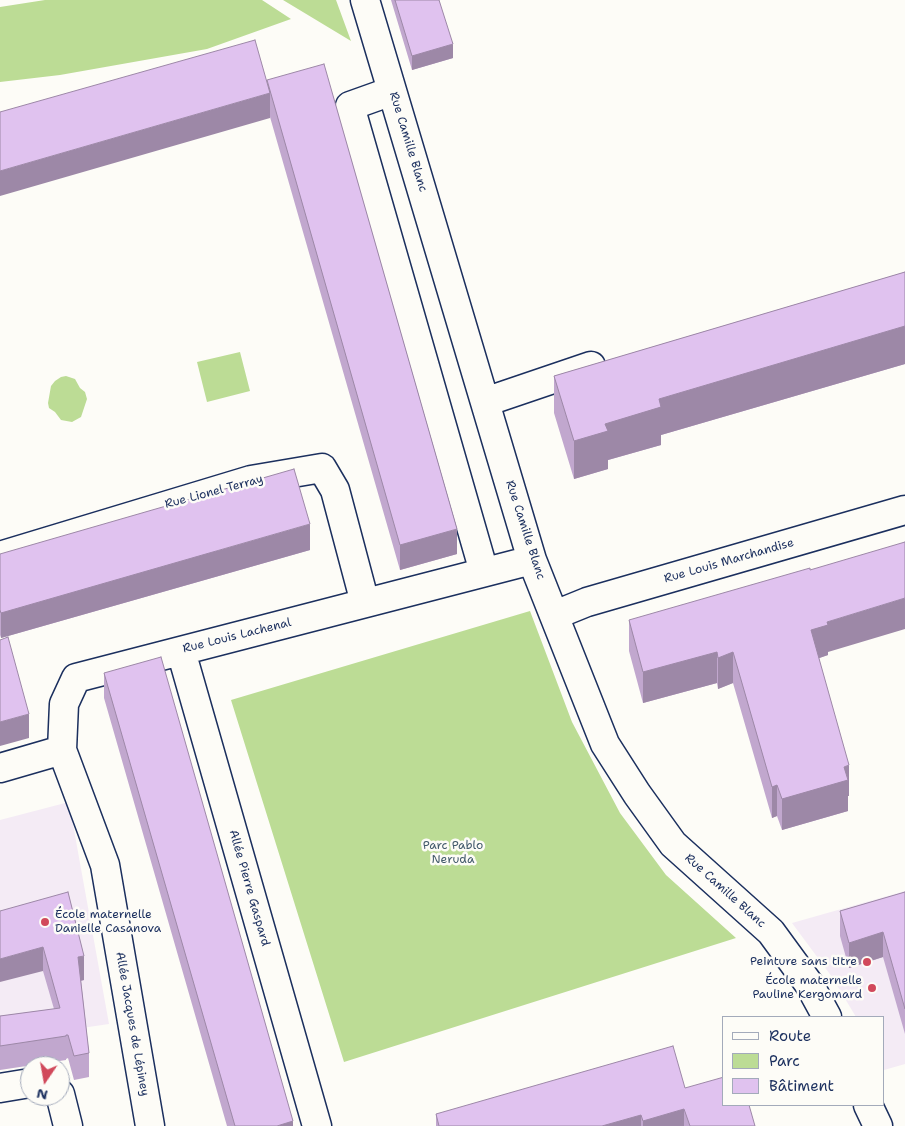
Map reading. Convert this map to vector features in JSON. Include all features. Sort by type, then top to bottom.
[{"type":"street","name":"Rue Camille Blanc","points":[[365,0],[532,560],[606,744],[637,794],[674,844],[771,932],[809,984],[826,1016]]},
{"type":"street","points":[[392,91],[350,106],[484,572]]},
{"type":"street","points":[[485,402],[611,360]]},
{"type":"street","name":"Rue Lionel Terray","points":[[0,556],[251,480],[322,468],[335,490],[364,603]]},
{"type":"street","name":"Rue Louis Marchandise","points":[[555,615],[587,602],[905,510]]},
{"type":"street","name":"Rue Louis Lachenal","points":[[62,750],[64,704],[76,678],[532,560]]},
{"type":"street","name":"Allée Pierre Gaspard","points":[[181,651],[316,1126]]},
{"type":"street","points":[[0,768],[62,750]]},
{"type":"street","name":"Allée Jacques de Lépiney","points":[[62,750],[105,865],[150,1126]]},
{"type":"street","points":[[0,1088],[20,1085]]},
{"type":"street","points":[[63,1106],[68,1126]]},
{"type":"street","points":[[868,1106],[878,1126]]},
{"type":"shaded area","name":"École maternelle Danielle Casanova","points":[[69,802],[109,1024],[0,1040],[0,820]]},
{"type":"shaded area","name":"École maternelle Pauline Kergomard","points":[[905,891],[905,1064],[885,1070],[885,1016],[855,1016],[832,977],[792,923]]},
{"type":"green space","points":[[45,0],[262,0],[291,19],[207,49],[60,75],[0,82],[0,7]]},
{"type":"green space","points":[[283,0],[336,0],[351,41]]},
{"type":"green space","points":[[240,352],[250,391],[207,402],[197,362]]},
{"type":"green space","points":[[66,376],[75,379],[80,388],[85,392],[87,399],[81,417],[72,422],[61,420],[49,408],[48,403],[51,386],[61,377]]},
{"type":"green space","name":"Parc Pablo Neruda","points":[[530,611],[572,722],[620,813],[666,875],[736,938],[344,1062],[231,700]]},
{"type":"building","points":[[395,0],[439,0],[453,44],[412,56]]},
{"type":"building","points":[[255,40],[270,93],[0,171],[0,112]]},
{"type":"building","points":[[324,64],[457,529],[400,545],[267,80]]},
{"type":"building","points":[[905,272],[905,326],[659,399],[661,407],[605,424],[608,431],[574,441],[554,376]]},
{"type":"building","points":[[294,469],[310,524],[1,613],[0,554]]},
{"type":"building","points":[[905,542],[905,598],[827,622],[828,625],[811,630],[849,765],[844,767],[848,780],[782,799],[777,785],[772,787],[733,652],[718,658],[717,652],[643,672],[629,620]]},
{"type":"building","points":[[8,637],[29,714],[0,722],[0,640]]},
{"type":"building","points":[[161,657],[293,1121],[277,1126],[235,1126],[104,673]]},
{"type":"building","points":[[68,892],[84,956],[78,957],[89,1053],[74,1056],[68,1035],[0,1046],[0,1016],[60,1008],[43,947],[0,959],[0,911]]},
{"type":"building","points":[[905,892],[905,1009],[883,932],[849,943],[840,911]]},
{"type":"building","points":[[673,1046],[685,1088],[722,1078],[722,1106],[749,1106],[755,1126],[690,1126],[684,1109],[643,1121],[641,1115],[602,1126],[439,1126],[436,1114]]},
{"type":"place","name":"École maternelle Danielle Casanova","points":[[45,922]]},
{"type":"place","name":"Peinture sans titre","points":[[867,962]]},
{"type":"place","name":"École maternelle Pauline Kergomard","points":[[872,988]]}]
